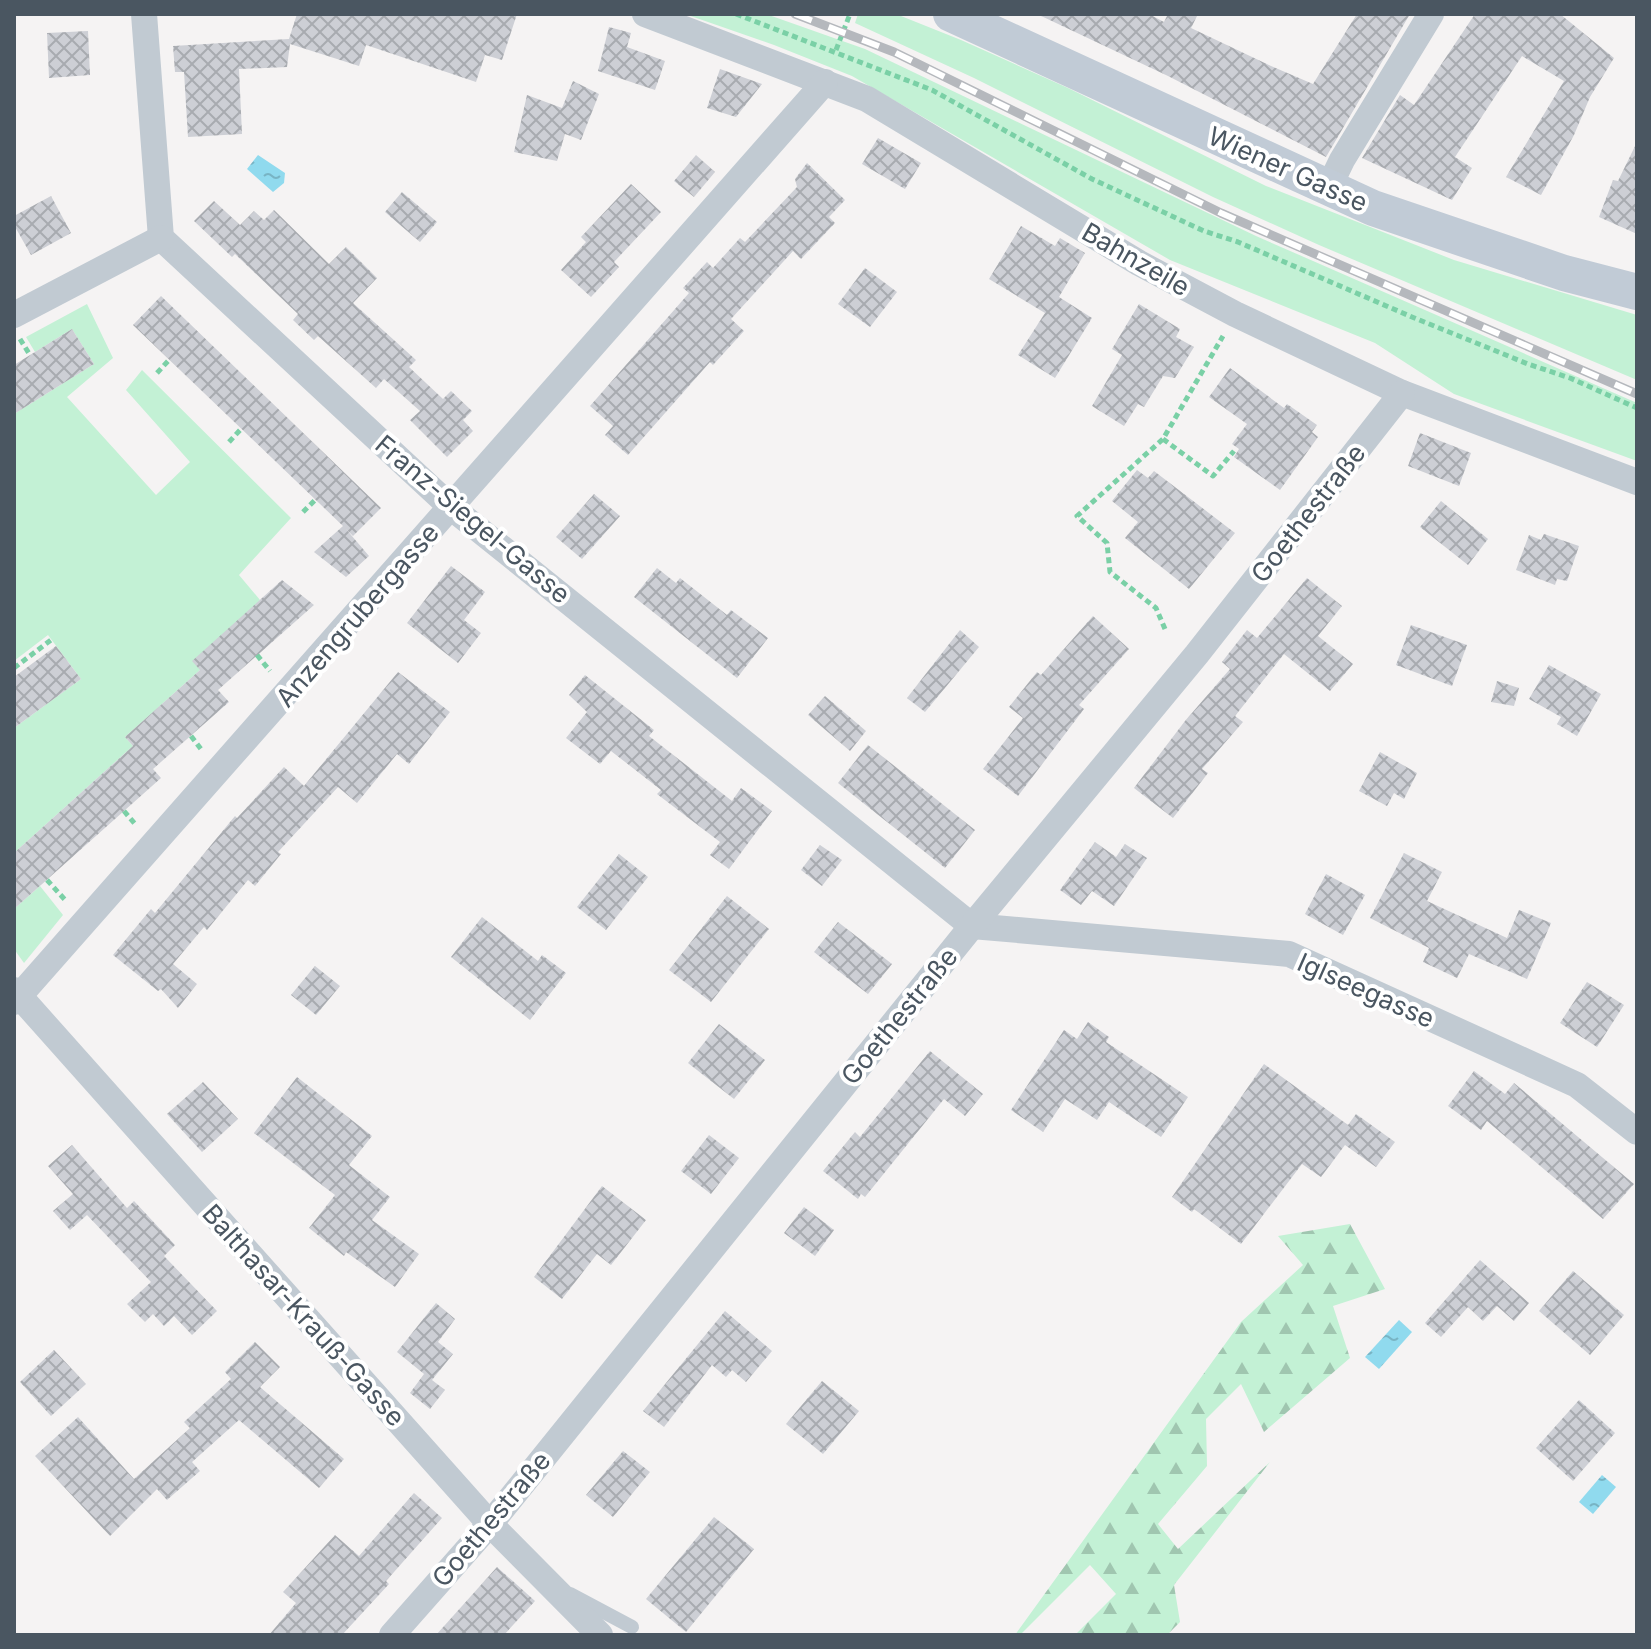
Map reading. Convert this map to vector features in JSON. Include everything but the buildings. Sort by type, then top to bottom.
[{"type":"main road","name":"Wiener Gasse","points":[[951,14],[1328,189],[1469,242],[1564,273],[1637,292]]},
{"type":"street","points":[[14,315],[161,238],[144,14]]},
{"type":"street","name":"Bahnzeile","points":[[645,14],[867,99],[1139,263],[1235,314],[1402,393],[1637,482]]},
{"type":"street","points":[[1328,189],[1342,160],[1431,14]]},
{"type":"street","name":"Anzengrubergasse","points":[[16,996],[452,508],[825,82]]},
{"type":"street","name":"Franz-Siegel-Gasse","points":[[161,238],[452,508],[972,926]]},
{"type":"street","name":"Goethestraße","points":[[392,1635],[490,1524],[972,926],[1197,654],[1402,393]]},
{"type":"street","name":"Iglseegasse","points":[[972,926],[1289,954],[1577,1085],[1637,1132]]},
{"type":"street","name":"Balthasar-Krauß-Gasse","points":[[16,996],[490,1524],[600,1635]]},
{"type":"lane","points":[[549,1583],[632,1627]]},
{"type":"path","points":[[736,14],[932,90],[1092,179],[1204,231],[1238,242],[1637,408]]},
{"type":"path","points":[[835,51],[850,14]]},
{"type":"path","points":[[1165,629],[1156,608],[1110,572],[1107,543],[1077,516],[1163,439],[1235,314]]},
{"type":"path","points":[[157,373],[169,360]]},
{"type":"path","points":[[229,442],[241,429]]},
{"type":"path","points":[[1163,439],[1213,476],[1234,451]]},
{"type":"path","points":[[303,512],[315,500]]},
{"type":"path","points":[[17,669],[51,640]]},
{"type":"green space","points":[[685,14],[766,14],[865,49],[1256,236],[1637,403],[1637,461],[1454,394],[1375,343],[1170,260],[852,76]]},
{"type":"green space","points":[[858,14],[896,14],[961,40],[1068,88],[1266,186],[1454,260],[1637,315],[1637,380],[1213,197],[974,78],[855,23]]},
{"type":"green space","points":[[87,304],[113,358],[67,397],[156,495],[190,462],[126,390],[142,370],[291,518],[239,575],[260,600],[200,670],[125,737],[133,746],[14,853],[14,728],[81,679],[48,635],[14,661],[14,414],[94,364],[72,329],[35,352],[26,337]]},
{"type":"green space","points":[[40,886],[63,915],[24,963],[14,949],[14,909]]},
{"type":"green space","points":[[1350,1224],[1385,1289],[1333,1306],[1350,1358],[1264,1432],[1241,1384],[1206,1419],[1207,1466],[1158,1524],[1178,1549],[1270,1462],[1174,1585],[1180,1622],[1167,1635],[1075,1635],[1116,1594],[1090,1565],[1020,1635],[1015,1635],[1241,1322],[1303,1265],[1278,1236]]},
{"type":"water","points":[[258,155],[285,173],[284,183],[273,192],[247,169]]},
{"type":"water","points":[[1399,1320],[1412,1332],[1379,1369],[1365,1357]]},
{"type":"water","points":[[1602,1475],[1616,1487],[1593,1514],[1579,1502]]},
{"type":"railway","points":[[795,14],[894,52],[1221,213],[1637,394]]}]
